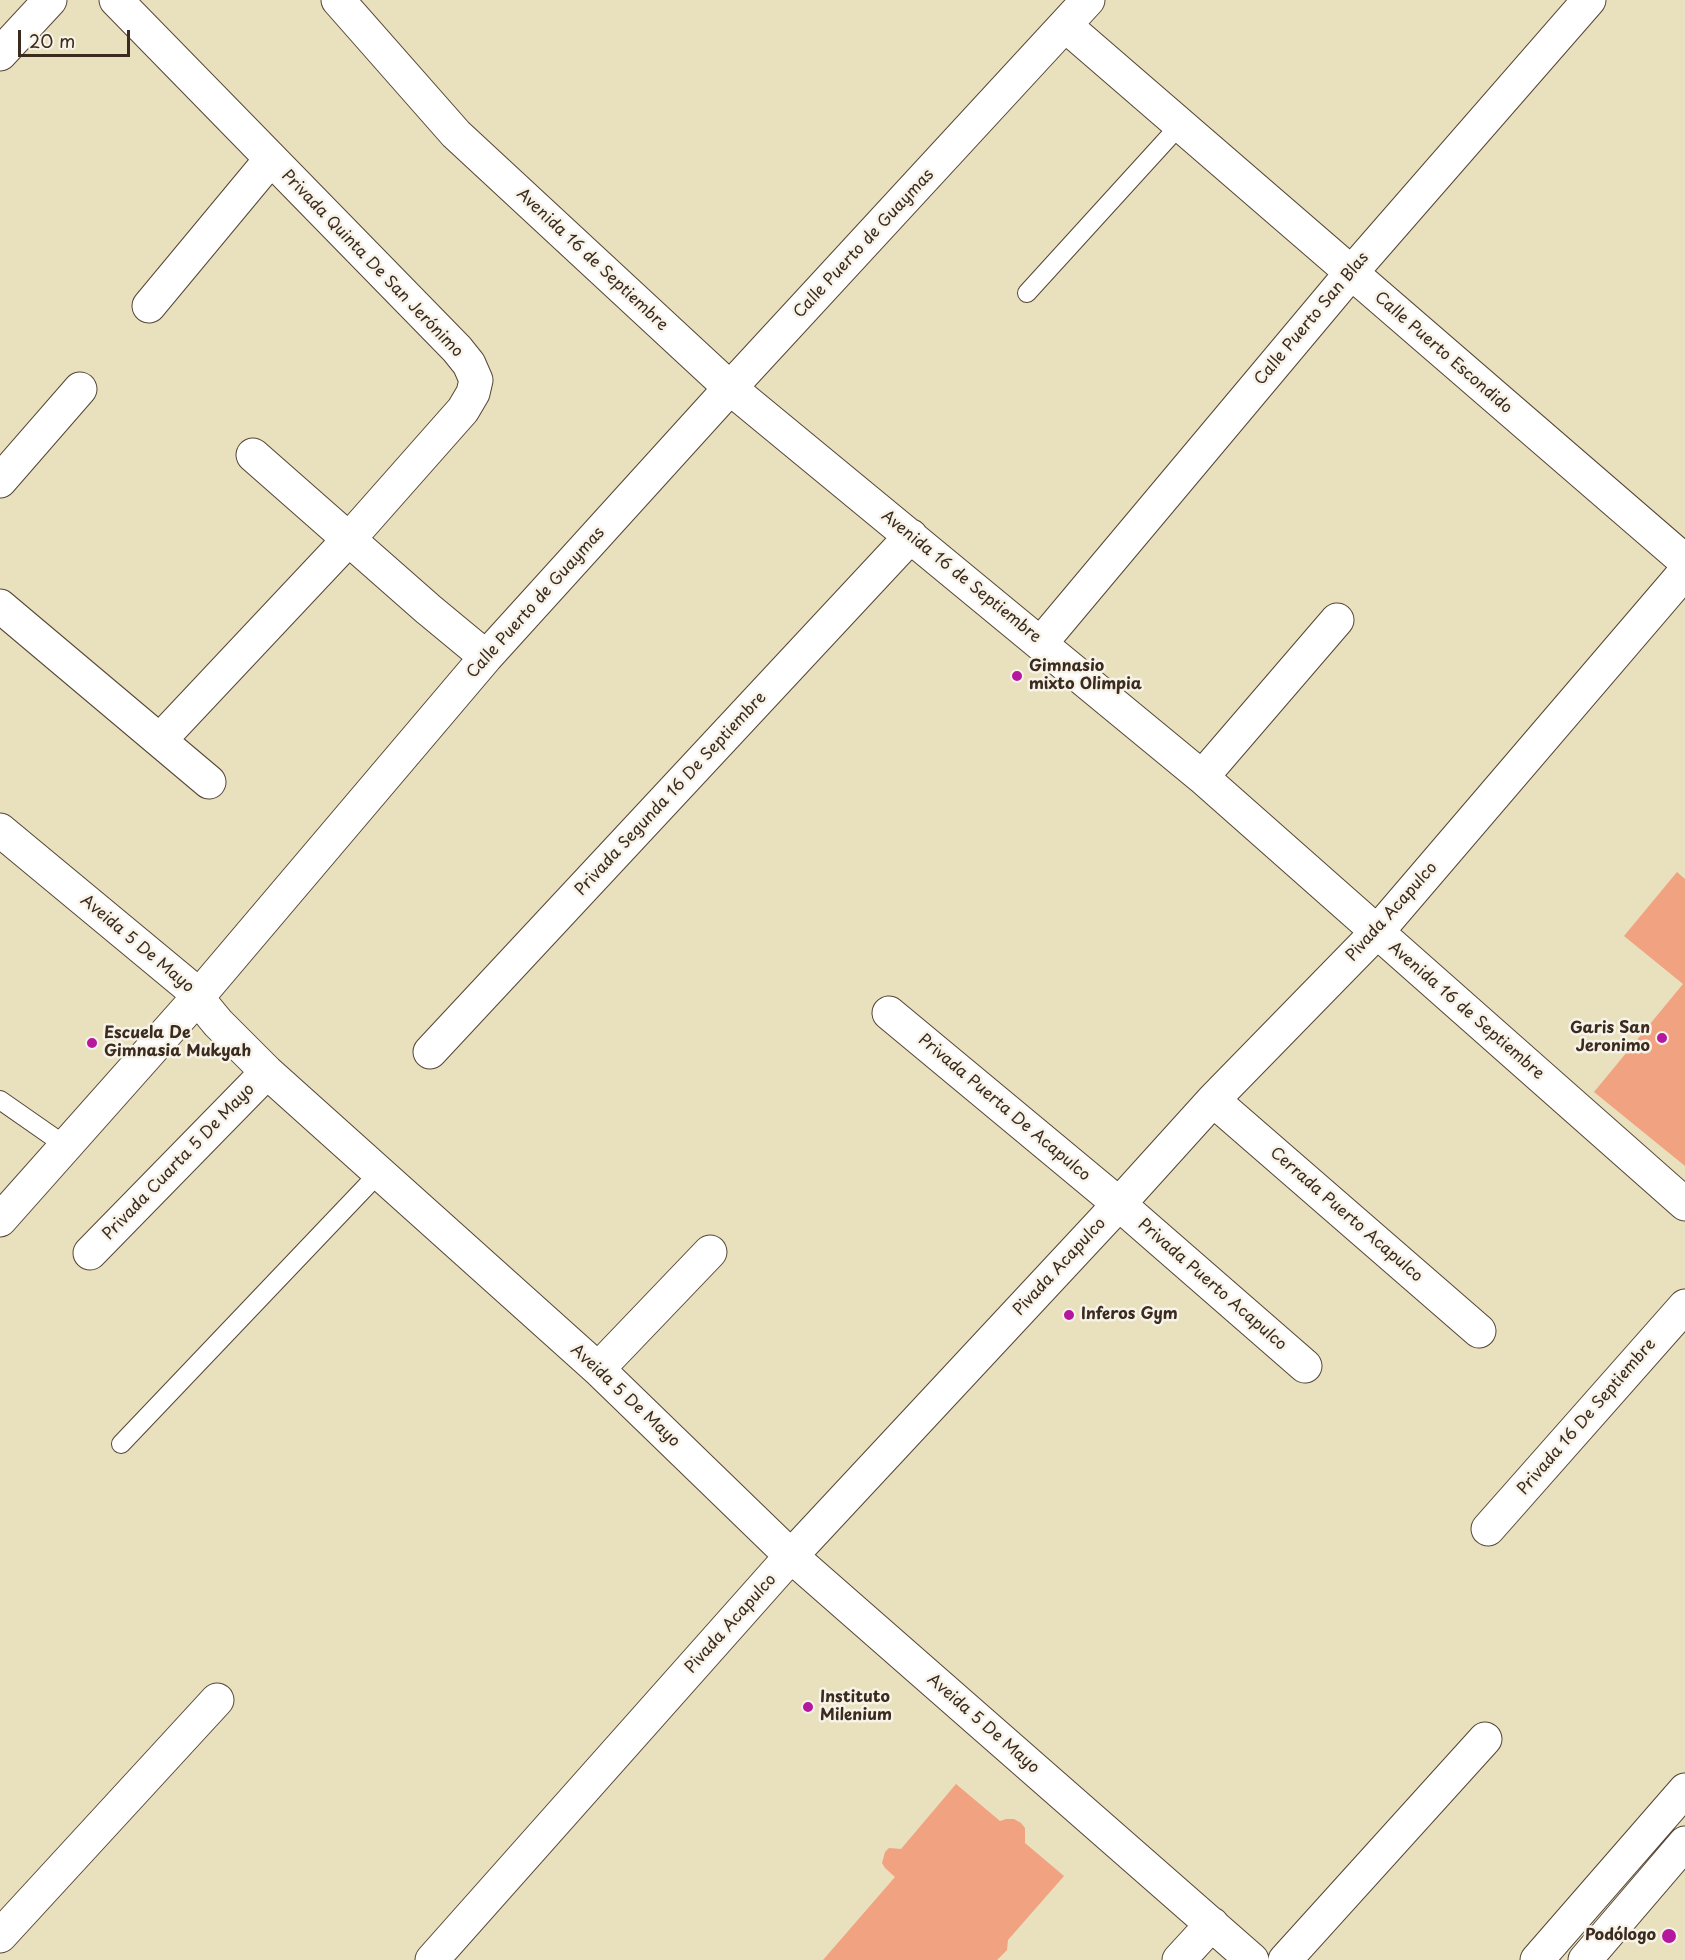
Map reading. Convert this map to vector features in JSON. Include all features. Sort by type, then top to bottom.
[{"type":"street","points":[[0,54],[50,0]]},
{"type":"street","name":"Privada Quinta De San Jerónimo","points":[[116,0],[457,349],[469,364],[476,380],[473,393],[463,410],[349,539],[160,740]]},
{"type":"street","name":"Avenida 16 de Septiembre","points":[[338,0],[456,134],[730,388],[1202,777],[1685,1204]]},
{"type":"street","name":"Calle Puerto de Guaymas","points":[[0,1220],[199,995],[486,657],[730,388],[1088,0]]},
{"type":"street","name":"Calle Puerto San Blas","points":[[1041,643],[1351,273],[1589,0]]},
{"type":"street","name":"Calle Puerto Escondido","points":[[1066,26],[1685,561]]},
{"type":"street","name":"Privada Quinta De San Jerónimo","points":[[149,306],[271,159]]},
{"type":"street","points":[[0,481],[80,388]]},
{"type":"street","points":[[253,455],[486,657]]},
{"type":"street","name":"Privada Segunda 16 De Septiembre","points":[[430,1052],[911,536]]},
{"type":"street","name":"Pivada Acapulco","points":[[432,1960],[791,1556],[1213,1100],[1377,932],[1685,572]]},
{"type":"street","points":[[0,606],[209,782]]},
{"type":"street","points":[[1202,777],[1337,620]]},
{"type":"street","name":"Aveida 5 De Mayo","points":[[0,830],[199,995],[204,1006],[218,1023],[267,1072],[598,1369],[791,1556],[1252,1960]]},
{"type":"street","name":"Privada Puerta De Acapulco","points":[[889,1013],[1119,1204]]},
{"type":"street","name":"Privada Cuarta 5 De Mayo","points":[[90,1253],[267,1072]]},
{"type":"street","name":"Cerrada Puerto Acapulco","points":[[1213,1100],[1479,1331]]},
{"type":"street","name":"Privada Puerto Acapulco","points":[[1119,1204],[1305,1366]]},
{"type":"street","points":[[598,1369],[710,1252]]},
{"type":"street","name":"Privada 16 De Septiembre","points":[[1488,1529],[1685,1306]]},
{"type":"street","points":[[0,1936],[217,1700]]},
{"type":"street","points":[[1285,1960],[1485,1739]]},
{"type":"street","points":[[1537,1960],[1685,1790]]},
{"type":"street","points":[[1585,1960],[1685,1843]]},
{"type":"street","points":[[1179,1960],[1212,1924]]},
{"type":"street","points":[[0,1955],[6,1960]]},
{"type":"lane","points":[[1027,293],[1180,125]]},
{"type":"lane","points":[[0,1100],[66,1146]]},
{"type":"lane","points":[[121,1444],[379,1173]]},
{"type":"building","name":"Garis San Jeronimo","points":[[1677,872],[1685,879],[1685,1166],[1594,1092],[1683,984],[1624,936]]},
{"type":"building","points":[[956,1784],[1000,1821],[1014,1819],[1021,1823],[1025,1828],[1025,1843],[1064,1876],[1008,1940],[1007,1950],[997,1960],[823,1960],[895,1877],[882,1863],[885,1852],[889,1848],[901,1849]]},
{"type":"place","name":"Gimnasio mixto Olimpia","points":[[1017,676]]},
{"type":"place","name":"Garis San Jeronimo","points":[[1662,1038]]},
{"type":"place","name":"Escuela De Gimnasia Mukyah","points":[[92,1043]]},
{"type":"place","name":"Inferos Gym","points":[[1069,1315]]},
{"type":"place","name":"Instituto Milenium","points":[[808,1707]]},
{"type":"place","name":"Podólogo","points":[[1669,1936]]}]
